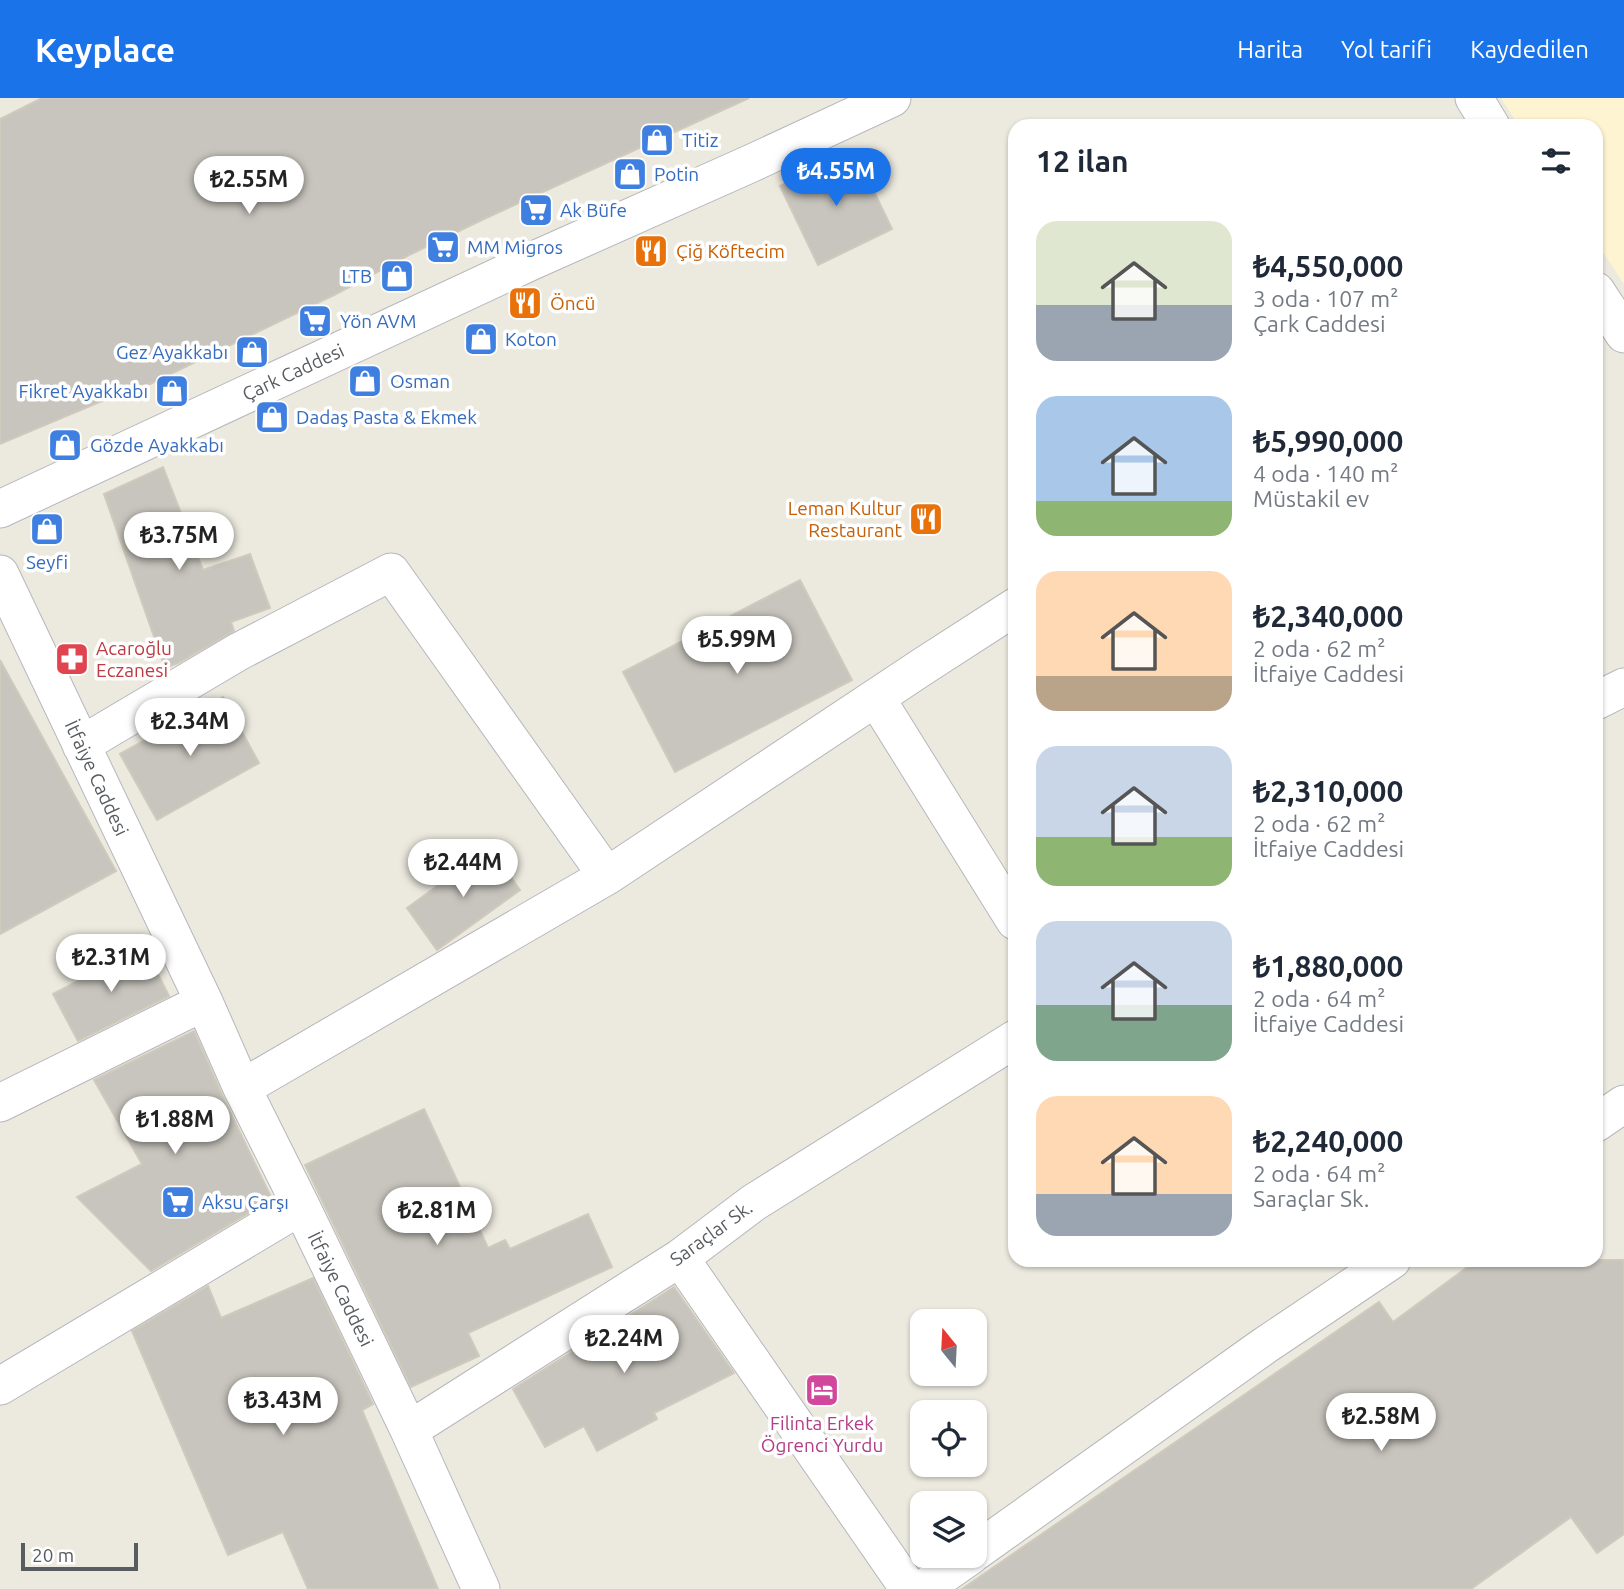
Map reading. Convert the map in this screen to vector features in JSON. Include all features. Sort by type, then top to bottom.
[{"type":"street","name":"Çark Caddesi","points":[[0,509],[519,267],[892,98]]},
{"type":"street","points":[[1474,98],[1488,119]]},
{"type":"street","points":[[81,745],[238,652],[391,572],[607,876]]},
{"type":"street","name":"İtfaiye Caddesi","points":[[0,574],[204,1002],[242,1088],[409,1430],[481,1589]]},
{"type":"street","points":[[242,1088],[607,876],[1008,611]]},
{"type":"street","points":[[1603,698],[1624,687]]},
{"type":"street","points":[[876,698],[1008,910]]},
{"type":"street","points":[[0,1103],[204,1002]]},
{"type":"street","name":"Saraçlar Sk.","points":[[409,1430],[680,1258],[752,1203],[1008,1043]]},
{"type":"street","points":[[1603,1118],[1624,1104]]},
{"type":"street","points":[[0,1386],[301,1206]]},
{"type":"street","points":[[680,1258],[909,1589]]},
{"type":"street","points":[[987,1543],[1264,1346],[1382,1267]]},
{"type":"street","points":[[923,1589],[953,1568]]},
{"type":"shaded area","points":[[1501,98],[1624,98],[1624,284],[1603,252],[1603,119],[1514,119]]},
{"type":"building","points":[[42,98],[749,98],[486,218],[142,388],[140,385],[0,444],[0,119]]},
{"type":"building","points":[[854,150],[892,229],[818,265],[780,186]]},
{"type":"building","points":[[163,467],[203,570],[250,554],[270,608],[231,622],[234,631],[165,668],[104,494]]},
{"type":"building","points":[[800,580],[852,680],[675,772],[623,672]]},
{"type":"building","points":[[0,660],[116,871],[0,934]]},
{"type":"building","points":[[223,697],[259,763],[157,820],[120,754]]},
{"type":"building","points":[[490,848],[520,890],[437,950],[407,908]]},
{"type":"building","points":[[144,947],[169,996],[78,1041],[53,994]]},
{"type":"building","points":[[194,1031],[272,1199],[151,1271],[77,1197],[142,1164],[94,1080]]},
{"type":"building","points":[[424,1109],[488,1248],[505,1240],[510,1249],[588,1214],[612,1267],[468,1333],[479,1356],[411,1387],[305,1165]]},
{"type":"building","points":[[1603,1260],[1624,1260],[1624,1534],[1597,1553],[1571,1517],[1471,1589],[962,1589],[1379,1302],[1393,1322],[1468,1267],[1603,1267]]},
{"type":"building","points":[[313,1278],[373,1404],[362,1410],[438,1589],[308,1589],[283,1532],[228,1555],[132,1331],[208,1286],[221,1318]]},
{"type":"building","points":[[674,1287],[734,1373],[654,1413],[657,1419],[597,1451],[584,1426],[545,1447],[513,1389]]},
{"type":"place","name":"Titiz","points":[[657,140]]},
{"type":"place","name":"Potin","points":[[630,174]]},
{"type":"place","name":"Ak Büfe","points":[[536,210]]},
{"type":"place","name":"MM Migros","points":[[443,247]]},
{"type":"place","name":"Çiğ Köftecim","points":[[651,251]]},
{"type":"place","name":"LTB","points":[[397,276]]},
{"type":"place","name":"Öncü","points":[[525,303]]},
{"type":"place","name":"Yön AVM","points":[[315,321]]},
{"type":"place","name":"Koton","points":[[481,339]]},
{"type":"place","name":"Gez Ayakkabı","points":[[252,352]]},
{"type":"place","name":"Osman","points":[[365,381]]},
{"type":"place","name":"Fikret Ayakkabı","points":[[172,391]]},
{"type":"place","name":"Dadaş Pasta & Ekmek","points":[[272,417]]},
{"type":"place","name":"Gözde Ayakkabı","points":[[65,445]]},
{"type":"place","name":"Leman Kultur Restaurant","points":[[926,519]]},
{"type":"place","name":"Seyfi","points":[[47,529]]},
{"type":"place","name":"Acaroğlu Eczanesi","points":[[72,659]]},
{"type":"place","name":"Aksu Çarşı","points":[[178,1202]]},
{"type":"place","name":"Filinta Erkek Ögrenci Yurdu","points":[[822,1390]]}]
